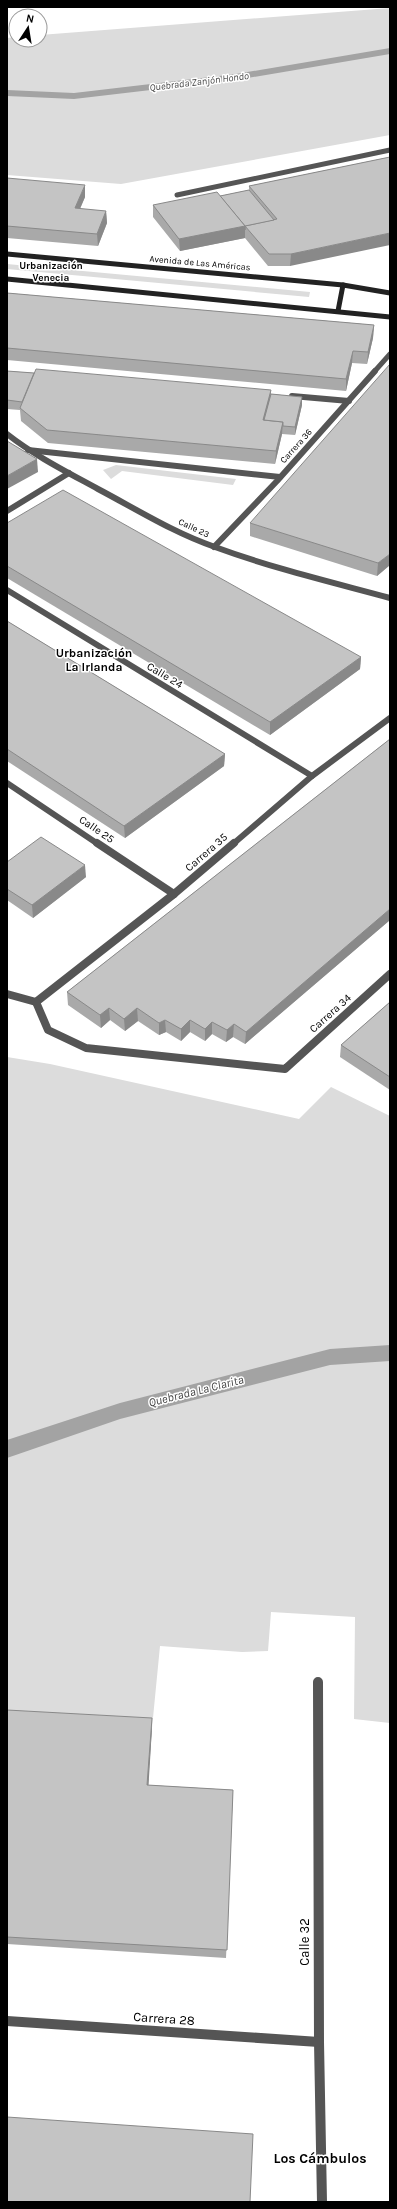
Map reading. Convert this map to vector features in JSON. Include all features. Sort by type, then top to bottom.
[{"type":"main road","name":"Avenida de Las Américas","points":[[7,254],[343,285],[390,293]]},
{"type":"main road","points":[[7,279],[390,317]]},
{"type":"main road","points":[[338,311],[343,285]]},
{"type":"street","points":[[177,195],[390,150]]},
{"type":"street","name":"Carrera 36","points":[[214,547],[280,477],[390,354]]},
{"type":"street","points":[[285,396],[349,401]]},
{"type":"street","name":"Calle 23","points":[[7,434],[28,450],[69,473],[166,525],[214,547],[304,575],[390,598]]},
{"type":"street","points":[[28,450],[280,477]]},
{"type":"street","points":[[7,511],[69,473]]},
{"type":"street","name":"Calle 24","points":[[7,590],[312,776]]},
{"type":"street","name":"Carrera 35","points":[[36,1002],[174,894],[312,776],[390,718]]},
{"type":"street","name":"Calle 25","points":[[7,783],[174,894]]},
{"type":"street","name":"Carrera 34","points":[[36,1002],[48,1030],[86,1048],[285,1069],[390,974]]},
{"type":"street","points":[[7,994],[36,1002]]},
{"type":"street","name":"Calle 32","points":[[318,1682],[319,2042],[322,2202]]},
{"type":"street","name":"Carrera 28","points":[[7,2021],[319,2042]]},
{"type":"shaded area","points":[[390,8],[390,135],[121,184],[7,175],[7,38],[8,48],[48,48],[48,34]]},
{"type":"shaded area","points":[[7,264],[310,292],[309,297],[7,269]]},
{"type":"shaded area","points":[[116,465],[236,479],[233,485],[122,471],[111,479],[103,470]]},
{"type":"shaded area","points":[[7,1057],[50,1064],[299,1119],[331,1087],[390,1116],[390,1723],[354,1719],[355,1617],[271,1612],[268,1651],[242,1652],[160,1646],[152,1728],[7,1719]]},
{"type":"building","points":[[390,157],[390,233],[291,254],[269,254],[245,226],[277,219],[249,186]]},
{"type":"building","points":[[7,178],[85,185],[75,208],[106,211],[97,234],[7,226]]},
{"type":"building","points":[[249,190],[274,220],[245,226],[220,196]]},
{"type":"building","points":[[217,192],[245,226],[179,239],[153,205]]},
{"type":"building","points":[[7,293],[374,325],[368,352],[353,351],[346,379],[7,348]]},
{"type":"building","points":[[390,364],[390,554],[378,563],[250,523]]},
{"type":"building","points":[[36,369],[271,390],[263,420],[283,422],[276,451],[47,430],[20,408]]},
{"type":"building","points":[[7,371],[34,373],[22,402],[7,400]]},
{"type":"building","points":[[271,394],[302,397],[295,427],[283,426],[283,422],[264,420]]},
{"type":"building","points":[[7,441],[37,459],[7,476]]},
{"type":"building","points":[[63,490],[361,657],[270,722],[7,566],[7,523]]},
{"type":"building","points":[[7,621],[225,754],[124,826],[7,749]]},
{"type":"building","points":[[390,739],[390,909],[246,1032],[234,1024],[227,1030],[212,1022],[205,1029],[190,1020],[181,1029],[165,1020],[159,1023],[137,1008],[124,1019],[109,1008],[100,1015],[67,992]]},
{"type":"building","points":[[41,837],[85,865],[32,905],[7,889],[7,862]]},
{"type":"building","points":[[390,1002],[390,1077],[341,1045]]},
{"type":"building","points":[[7,1710],[152,1718],[147,1785],[233,1790],[227,1950],[7,1937]]},
{"type":"building","points":[[7,2117],[253,2134],[250,2202],[7,2202]]},
{"type":"waterway","name":"Quebrada Zanjón Hondo","points":[[7,93],[74,96],[236,77],[390,51]]},
{"type":"waterway","name":"Quebrada La Clarita","points":[[7,1449],[120,1411],[330,1357],[390,1353]]},
{"type":"district","name":"Urbanización Venecia","points":[[51,270]]},
{"type":"district","name":"Urbanización La Irlanda","points":[[94,660]]},
{"type":"district","name":"Los Cámbulos","points":[[320,2158]]}]
